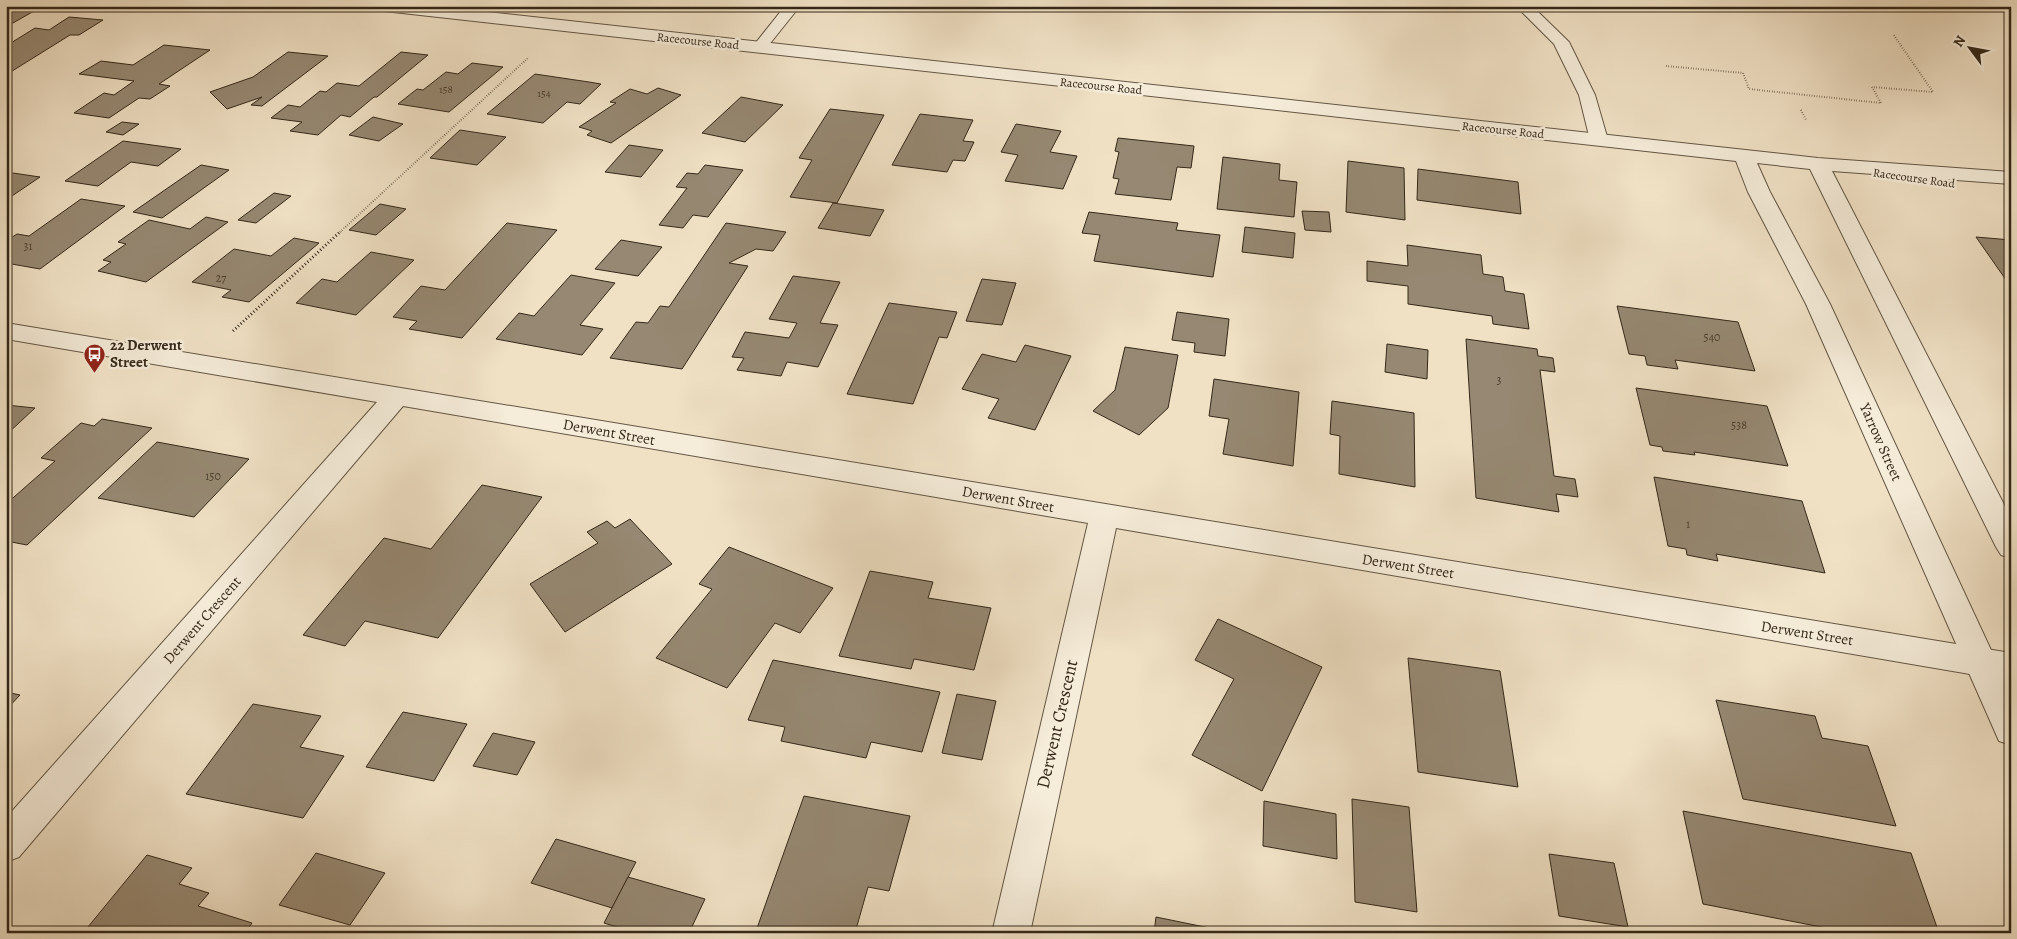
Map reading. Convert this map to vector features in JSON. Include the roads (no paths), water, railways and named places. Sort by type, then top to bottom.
[{"type":"street","name":"Racecourse Road","points":[[384,6],[1818,164],[2011,178]]},
{"type":"street","name":"Yarrow Street","points":[[1744,156],[1759,192],[1818,304],[1996,664],[2011,730]]},
{"type":"street","name":"Racecourse Road","points":[[1818,164],[2011,192]]},
{"type":"street","points":[[1818,164],[2011,548]]},
{"type":"street","name":"Derwent Street","points":[[6,331],[1996,664]]},
{"type":"street","name":"Derwent Crescent","points":[[6,844],[397,396]]},
{"type":"street","name":"Derwent Crescent","points":[[1010,933],[1104,515]]},
{"type":"lane","points":[[759,48],[793,6]]},
{"type":"lane","points":[[1523,6],[1561,42],[1587,95],[1599,140]]},
{"type":"lane","points":[[2007,6],[2011,10]]},
{"type":"place","name":"22 Derwent Street","points":[[94,373]]}]
